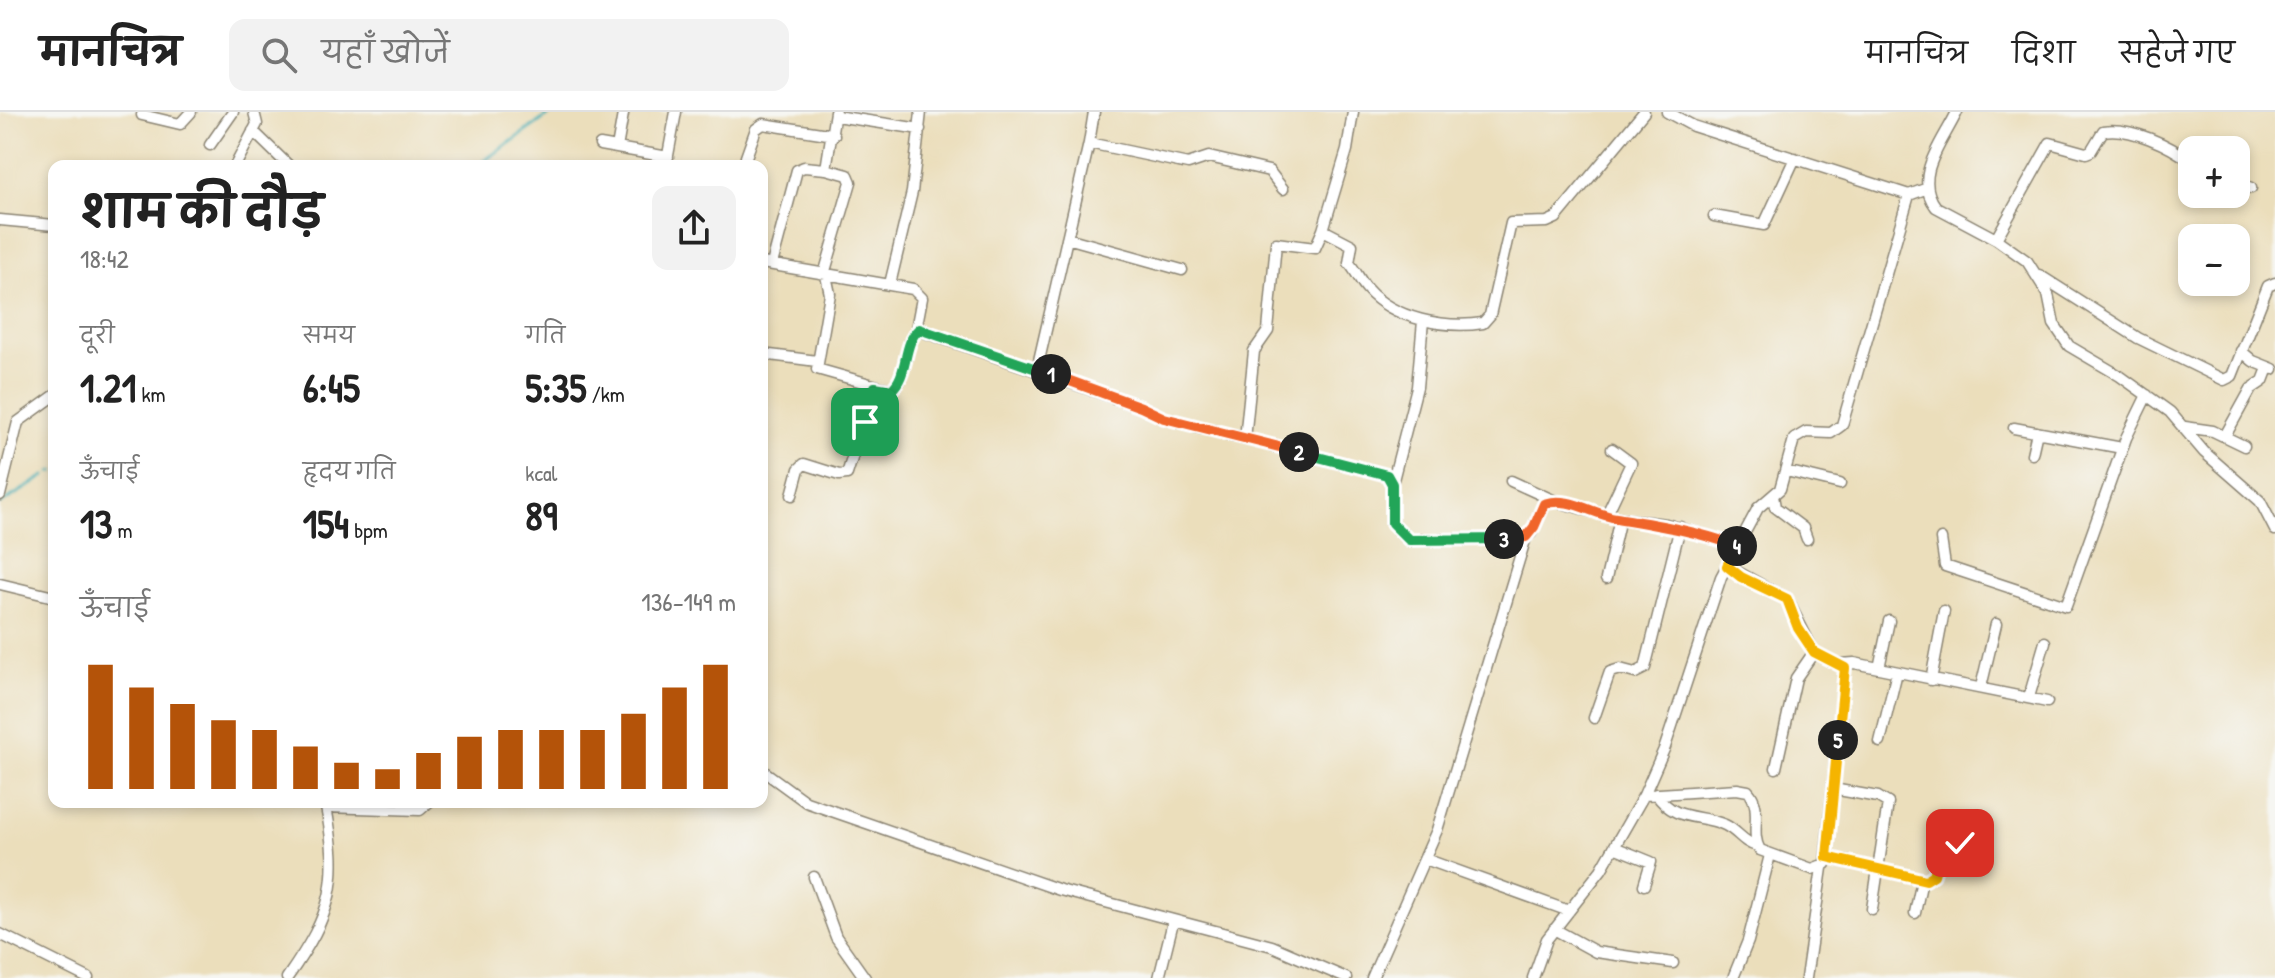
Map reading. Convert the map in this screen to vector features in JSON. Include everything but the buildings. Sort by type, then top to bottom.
[{"type":"street","points":[[142,115],[180,124],[191,112]]},
{"type":"street","points":[[210,145],[233,112]]},
{"type":"street","points":[[667,160],[676,112]]},
{"type":"street","points":[[890,284],[912,192],[921,112]]},
{"type":"street","points":[[1037,369],[1094,112]]},
{"type":"street","points":[[1245,439],[1254,351],[1268,331],[1276,243],[1315,248],[1347,150],[1353,112]]},
{"type":"street","points":[[1323,230],[1349,241],[1352,248],[1349,263],[1372,293],[1423,321],[1477,324],[1488,320],[1511,223],[1547,222],[1556,218],[1644,112]]},
{"type":"street","points":[[1667,112],[1693,126],[1909,195],[1925,189]]},
{"type":"street","points":[[1957,112],[1930,163],[1925,189],[1936,207],[1996,239],[2027,261],[2048,294],[2054,324],[2069,346],[2147,395],[2185,427],[2204,452],[2260,501],[2275,530]]},
{"type":"street","points":[[238,160],[259,114]]},
{"type":"street","points":[[617,148],[623,114]]},
{"type":"street","points":[[826,169],[834,135],[835,114],[920,129]]},
{"type":"street","points":[[746,157],[756,129],[763,124],[834,135]]},
{"type":"street","points":[[253,131],[283,160]]},
{"type":"street","points":[[1996,239],[2050,143],[2086,153],[2103,131],[2114,131],[2166,146],[2178,153]]},
{"type":"street","points":[[1089,143],[1188,164],[1209,157],[1269,171],[1283,189]]},
{"type":"street","points":[[600,145],[663,160]]},
{"type":"street","points":[[1714,216],[1764,225],[1795,158]]},
{"type":"street","points":[[768,261],[797,170],[826,169],[848,175],[851,182],[825,271],[830,294],[825,333],[817,361],[821,372],[875,387],[891,390],[898,383],[912,336],[919,329],[919,292],[825,271],[768,264]]},
{"type":"street","points":[[1533,978],[1554,929],[1614,847],[1644,795],[1665,747],[1727,566],[1758,508],[1780,489],[1797,436],[1806,432],[1831,433],[1842,425],[1909,195]]},
{"type":"street","points":[[0,220],[48,224]]},
{"type":"street","points":[[1067,238],[1182,270]]},
{"type":"street","points":[[2037,274],[2138,338],[2220,379],[2232,376],[2268,286],[2275,283]]},
{"type":"street","points":[[1423,321],[1417,387],[1392,484],[1392,523],[1409,540],[1526,537]]},
{"type":"street","points":[[919,329],[1037,369],[1164,418],[1381,473],[1392,484]]},
{"type":"street","points":[[2225,436],[2251,389],[2263,381],[2272,369],[2241,351]]},
{"type":"street","points":[[768,355],[817,361]]},
{"type":"street","points":[[792,495],[799,469],[804,464],[839,475],[847,474],[875,387]]},
{"type":"street","points":[[1941,539],[1945,566],[2066,606],[2122,448],[2147,395]]},
{"type":"street","points":[[0,495],[4,460],[18,422],[48,400]]},
{"type":"street","points":[[2185,427],[2225,436],[2244,446]]},
{"type":"street","points":[[2014,428],[2122,448]]},
{"type":"street","points":[[2032,454],[2037,432]]},
{"type":"street","points":[[1606,516],[1631,463],[1612,449]]},
{"type":"street","points":[[1786,471],[1840,484]]},
{"type":"street","points":[[1511,481],[1555,501],[1606,516],[1680,527],[1738,546]]},
{"type":"street","points":[[1773,496],[1775,507],[1803,528],[1807,539]]},
{"type":"street","points":[[1372,978],[1437,830],[1526,537],[1544,504],[1555,501]]},
{"type":"street","points":[[1606,579],[1620,518]]},
{"type":"street","points":[[1594,718],[1610,672],[1620,669],[1635,673],[1645,668],[1680,527]]},
{"type":"street","points":[[1727,566],[1741,577],[1787,599],[1798,628],[1814,652],[1841,664],[1854,663],[2047,702]]},
{"type":"street","points":[[0,584],[48,594]]},
{"type":"street","points":[[1931,680],[1944,611]]},
{"type":"street","points":[[1879,668],[1889,621]]},
{"type":"street","points":[[1981,687],[1996,624]]},
{"type":"street","points":[[2029,697],[2045,642]]},
{"type":"street","points":[[1776,768],[1796,678],[1801,666],[1814,652]]},
{"type":"street","points":[[1806,978],[1824,862],[1846,673],[1841,664]]},
{"type":"street","points":[[1880,742],[1897,672]]},
{"type":"street","points":[[768,774],[806,802],[1060,890],[1272,946],[1346,978]]},
{"type":"street","points":[[1644,795],[1737,789],[1748,791],[1754,800],[1757,846]]},
{"type":"street","points":[[1833,789],[1878,797],[1888,803],[1872,909]]},
{"type":"street","points":[[1656,794],[1676,812],[1726,825],[1748,844],[1812,869],[1824,862],[1922,880],[1934,875],[1940,853],[1959,848],[1964,819]]},
{"type":"street","points":[[287,978],[316,935],[332,891],[334,870],[326,808]]},
{"type":"street","points":[[1614,847],[1651,862],[1644,885]]},
{"type":"street","points":[[1733,978],[1750,934],[1770,855]]},
{"type":"street","points":[[1425,859],[1569,911]]},
{"type":"street","points":[[814,877],[836,937],[865,978]]},
{"type":"street","points":[[1915,913],[1922,880]]},
{"type":"street","points":[[1159,978],[1173,922]]},
{"type":"street","points":[[1554,929],[1596,952],[1673,963]]},
{"type":"street","points":[[0,934],[88,978]]},
{"type":"waterway","points":[[485,160],[553,112]]},
{"type":"waterway","points":[[0,504],[45,476]]},
{"type":"route","points":[[865,422],[875,387],[891,390],[898,383],[912,336],[919,329],[1141,407],[1157,416],[1387,475],[1392,484],[1392,523],[1401,536],[1409,540],[1520,539],[1531,533],[1544,504],[1555,501],[1615,518],[1680,527],[1738,546],[1727,566],[1741,577],[1787,599],[1798,628],[1814,652],[1845,668],[1827,857],[1926,880],[1934,875],[1940,853],[1956,850],[1960,843]]}]
